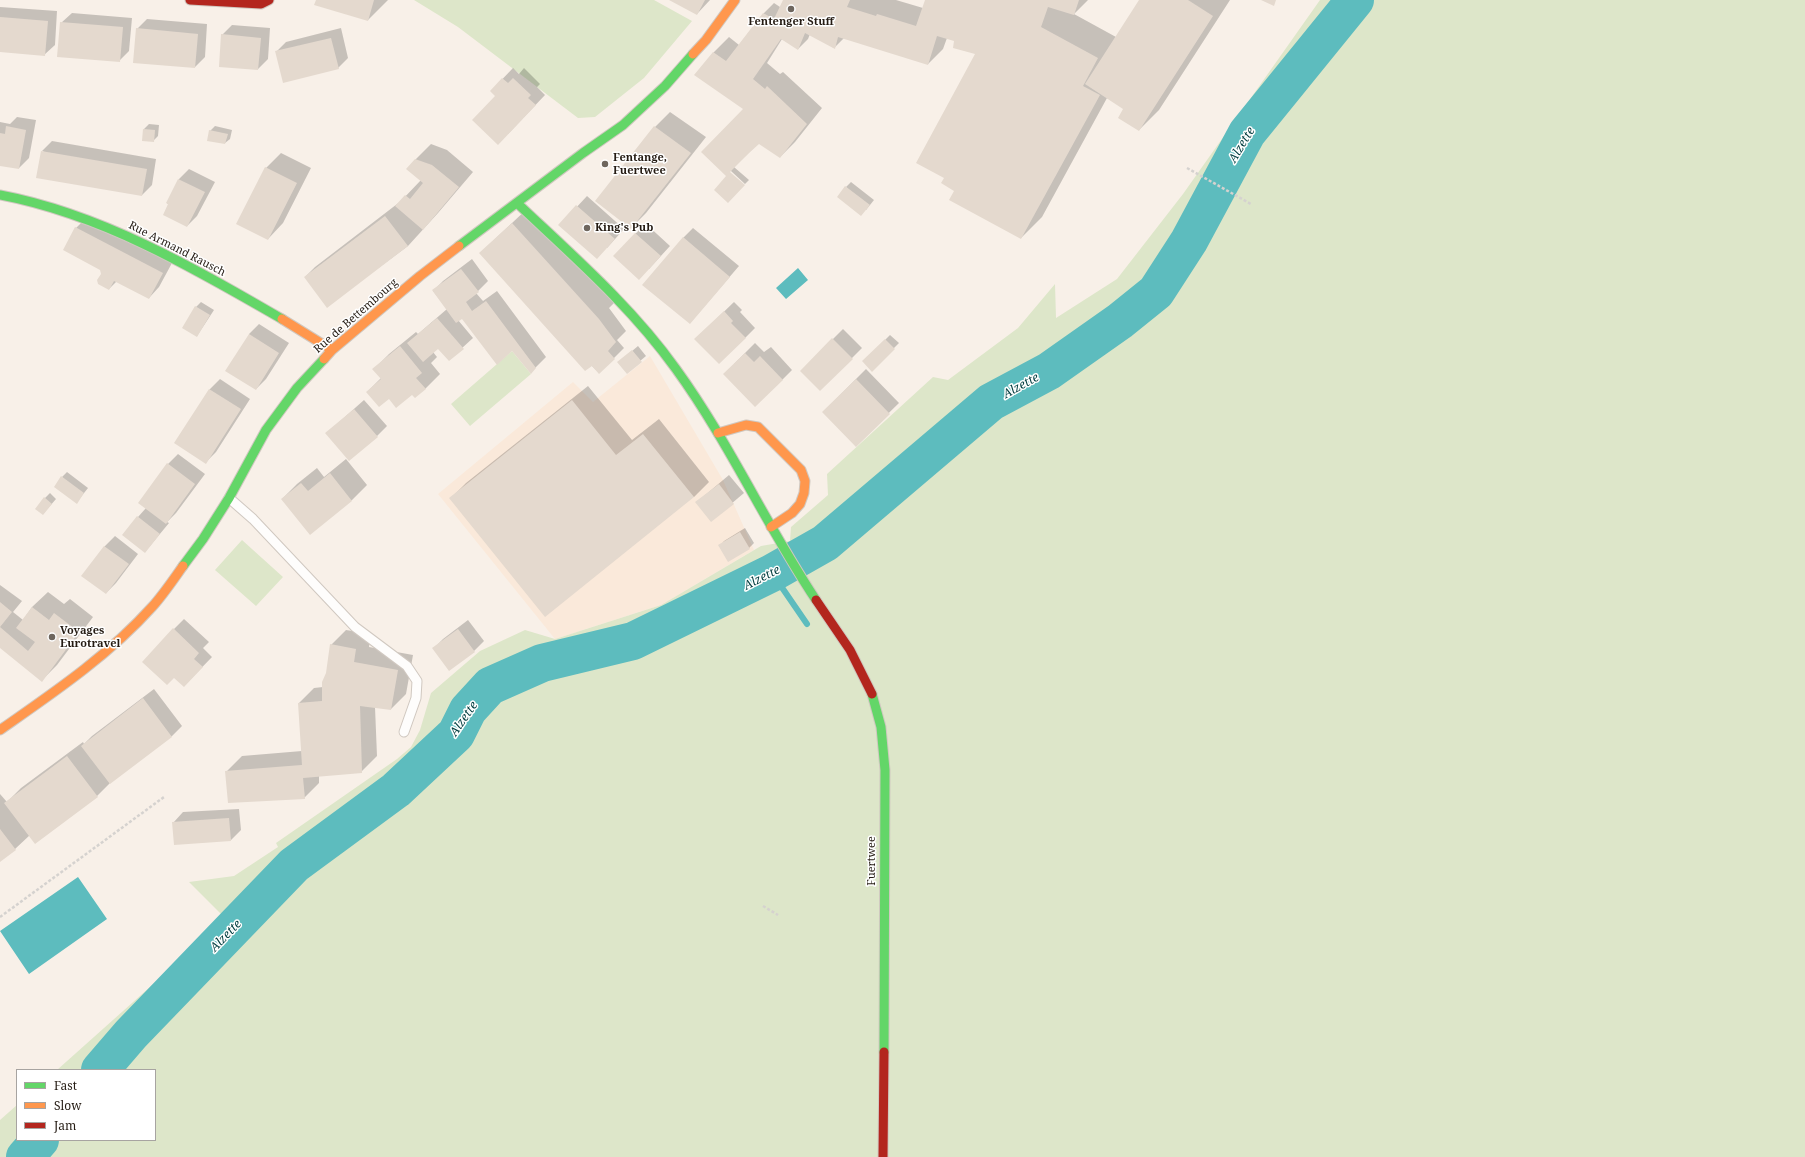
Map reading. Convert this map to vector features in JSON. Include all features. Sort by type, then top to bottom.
[{"type":"street","points":[[190,0],[261,4],[269,0]]},
{"type":"street","name":"Rue de Bettembourg","points":[[0,730],[58,690],[95,661],[152,607],[203,539],[229,498],[266,430],[297,388],[332,350],[420,276],[623,124],[660,91],[706,40],[735,0]]},
{"type":"street","name":"Rue Armand Rausch","points":[[0,194],[26,200],[88,220],[137,241],[225,286],[321,342],[332,350]]},
{"type":"street","points":[[517,203],[601,280],[636,318],[676,369],[718,433],[774,531],[800,504],[804,493],[804,481],[800,470],[758,428],[746,425],[718,433]]},
{"type":"street","name":"Fuertwee","points":[[774,531],[806,586],[851,651],[866,677],[875,702],[882,732],[885,770],[883,1157]]},
{"type":"lane","points":[[229,498],[253,519],[355,628],[407,666],[417,681],[416,698],[404,732]]},
{"type":"path","points":[[1187,168],[1251,204]]},
{"type":"path","points":[[0,917],[164,797]]},
{"type":"path","points":[[763,906],[778,915]]},
{"type":"shaded area","points":[[650,356],[723,480],[754,550],[661,605],[555,639],[438,494],[573,382],[593,402]]},
{"type":"green space","points":[[414,0],[654,0],[692,21],[644,78],[595,117],[578,118],[458,27]]},
{"type":"green space","points":[[1320,0],[1805,0],[1805,1157],[0,1157],[0,1120],[16,1106],[16,1141],[156,1141],[156,1069],[58,1069],[226,919],[189,882],[234,876],[278,847],[276,843],[397,759],[411,747],[420,730],[431,693],[480,651],[525,630],[555,639],[661,605],[761,546],[790,541],[791,527],[828,495],[827,474],[933,377],[948,380],[1018,328],[1055,284],[1056,318],[1117,279],[1183,194]]},
{"type":"green space","points":[[512,351],[531,374],[470,426],[451,404]]},
{"type":"green space","points":[[242,540],[283,577],[256,606],[215,570]]},
{"type":"water","points":[[798,268],[808,280],[786,299],[776,288]]},
{"type":"water","points":[[78,877],[107,919],[29,974],[0,931]]},
{"type":"building","points":[[316,0],[374,0],[368,21],[314,5]]},
{"type":"building","points":[[669,0],[705,0],[697,15]]},
{"type":"building","points":[[783,0],[850,0],[847,7],[876,16],[877,14],[916,26],[925,0],[1079,0],[1074,15],[1048,7],[1041,27],[1098,58],[1083,86],[1100,95],[1021,239],[949,200],[954,191],[941,183],[944,178],[916,163],[975,54],[953,48],[954,41],[937,36],[928,65],[838,37],[835,49],[805,33],[798,50],[781,39],[753,79],[765,89],[767,86],[807,124],[780,158],[759,144],[730,172],[745,185],[728,203],[714,190],[726,176],[701,152],[743,109],[694,75],[713,52],[726,61],[763,13],[774,19]]},
{"type":"building","points":[[1139,0],[1188,0],[1213,16],[1139,131],[1118,118],[1123,109],[1085,84]]},
{"type":"building","points":[[1261,0],[1276,0],[1274,6]]},
{"type":"building","points":[[0,17],[48,21],[45,56],[0,52]]},
{"type":"building","points":[[60,22],[123,27],[120,62],[57,57]]},
{"type":"building","points":[[136,28],[198,34],[195,68],[133,63]]},
{"type":"building","points":[[221,34],[261,38],[258,70],[219,67]]},
{"type":"building","points":[[331,38],[339,69],[283,83],[275,51]]},
{"type":"building","points":[[502,78],[508,83],[513,78],[531,95],[528,98],[536,105],[498,145],[472,120],[495,96],[490,91]]},
{"type":"building","points":[[6,126],[26,130],[19,169],[0,166],[0,133],[5,134]]},
{"type":"building","points":[[654,126],[691,153],[631,229],[595,201]]},
{"type":"building","points":[[143,129],[155,130],[154,142],[142,141]]},
{"type":"building","points":[[209,130],[228,134],[225,144],[207,141]]},
{"type":"building","points":[[41,151],[147,169],[142,196],[36,178]]},
{"type":"building","points":[[415,159],[432,165],[459,187],[423,230],[395,206],[405,195],[410,199],[423,183],[406,169]]},
{"type":"building","points":[[265,167],[297,183],[268,240],[236,224]]},
{"type":"building","points":[[178,179],[205,192],[187,227],[163,215],[168,204],[166,203]]},
{"type":"building","points":[[845,186],[870,205],[861,216],[837,197]]},
{"type":"building","points":[[576,205],[615,239],[597,259],[558,225]]},
{"type":"building","points":[[385,216],[408,246],[327,308],[304,277]]},
{"type":"building","points":[[512,223],[599,319],[616,342],[608,351],[615,359],[599,374],[592,366],[585,371],[479,253]]},
{"type":"building","points":[[75,227],[163,273],[149,299],[114,281],[109,290],[98,284],[97,280],[101,274],[100,270],[63,250]]},
{"type":"building","points":[[635,233],[661,256],[639,280],[613,256]]},
{"type":"building","points":[[683,237],[730,277],[690,324],[642,285]]},
{"type":"building","points":[[461,269],[479,292],[466,302],[472,311],[486,301],[536,368],[531,374],[512,351],[497,365],[462,319],[456,323],[432,290]]},
{"type":"building","points":[[195,306],[210,315],[197,337],[182,328]]},
{"type":"building","points":[[724,311],[733,321],[731,323],[746,338],[719,364],[694,339]]},
{"type":"building","points":[[437,318],[464,349],[449,361],[438,349],[423,362],[407,343]]},
{"type":"building","points":[[249,334],[279,353],[256,390],[225,371]]},
{"type":"building","points":[[832,338],[853,359],[820,391],[800,371]]},
{"type":"building","points":[[885,339],[895,349],[872,372],[862,361]]},
{"type":"building","points":[[400,346],[422,373],[416,378],[426,389],[415,398],[412,395],[396,408],[389,399],[379,407],[366,392],[381,379],[372,369]]},
{"type":"building","points":[[632,350],[642,362],[627,374],[617,362]]},
{"type":"building","points":[[745,353],[754,362],[760,356],[783,380],[755,407],[723,374]]},
{"type":"building","points":[[856,379],[890,414],[856,447],[822,412]]},
{"type":"building","points":[[209,389],[241,409],[206,464],[174,443]]},
{"type":"building","points":[[572,400],[616,455],[643,434],[694,497],[545,617],[449,498]]},
{"type":"building","points":[[354,409],[378,437],[349,461],[325,433]]},
{"type":"building","points":[[167,463],[195,484],[166,524],[138,503]]},
{"type":"building","points":[[330,473],[352,501],[310,535],[281,499],[301,483],[308,491]]},
{"type":"building","points":[[61,476],[84,493],[77,504],[54,487]]},
{"type":"building","points":[[719,484],[734,504],[711,522],[695,502]]},
{"type":"building","points":[[44,497],[52,504],[43,515],[35,509]]},
{"type":"building","points":[[137,516],[160,534],[145,553],[122,535]]},
{"type":"building","points":[[740,532],[750,549],[728,562],[718,545]]},
{"type":"building","points":[[104,546],[129,564],[106,594],[81,576]]},
{"type":"building","points":[[0,602],[12,612],[0,627]]},
{"type":"building","name":"Voyages Eurotravel","points":[[32,607],[49,620],[54,613],[79,632],[42,682],[0,648],[0,627],[28,651],[35,642],[16,628]]},
{"type":"building","points":[[173,628],[199,653],[194,659],[203,667],[184,687],[174,678],[167,685],[142,662]]},
{"type":"building","points":[[458,629],[475,652],[449,671],[432,648]]},
{"type":"building","points":[[330,644],[356,649],[354,662],[398,670],[391,710],[360,706],[362,773],[303,778],[305,799],[228,803],[225,771],[302,765],[298,703],[322,701],[322,682],[326,673]]},
{"type":"building","points":[[143,698],[172,737],[110,784],[81,746]]},
{"type":"building","points":[[67,756],[98,797],[35,844],[4,803]]},
{"type":"building","points":[[229,818],[231,841],[174,845],[172,822]]},
{"type":"building","points":[[0,829],[16,850],[0,862]]},
{"type":"waterway","name":"Alzette","points":[[101,1069],[131,1034],[294,865],[396,790],[456,734],[468,710],[490,686],[542,663],[633,641],[772,573],[825,543],[991,402],[1049,371],[1120,321],[1156,292],[1189,241],[1247,133],[1355,0]]},
{"type":"waterway","points":[[772,573],[807,624]]},
{"type":"waterway","name":"Alzette","points":[[25,1157],[39,1141]]},
{"type":"traffic: fast","points":[[459,246],[583,153],[623,125],[665,86],[693,54]]},
{"type":"traffic: fast","points":[[0,195],[38,204],[74,215],[110,229],[181,262],[282,319]]},
{"type":"traffic: fast","points":[[517,203],[601,282],[659,346],[713,425],[780,543],[816,600]]},
{"type":"traffic: fast","points":[[183,566],[203,539],[229,498],[266,430],[297,388],[324,359]]},
{"type":"traffic: fast","points":[[872,694],[881,727],[885,770],[884,1052]]},
{"type":"traffic: slow","points":[[693,54],[706,40],[735,0]]},
{"type":"traffic: slow","points":[[324,359],[332,350],[420,276],[459,246]]},
{"type":"traffic: slow","points":[[282,319],[332,350]]},
{"type":"traffic: slow","points":[[718,433],[746,425],[758,427],[801,470],[805,481],[804,493],[800,504],[792,513],[771,527]]},
{"type":"traffic: slow","points":[[0,730],[99,658],[117,642],[156,602],[183,566]]},
{"type":"traffic: jam","points":[[190,0],[261,4],[269,0]]},
{"type":"traffic: jam","points":[[816,600],[850,650],[872,694]]},
{"type":"traffic: jam","points":[[883,1157],[884,1052]]},
{"type":"place","name":"Fentenger Stuff","points":[[791,9]]},
{"type":"place","name":"Fentange, Fuertwee","points":[[605,164]]},
{"type":"place","name":"King's Pub","points":[[587,228]]},
{"type":"place","name":"Voyages Eurotravel","points":[[52,637]]}]
